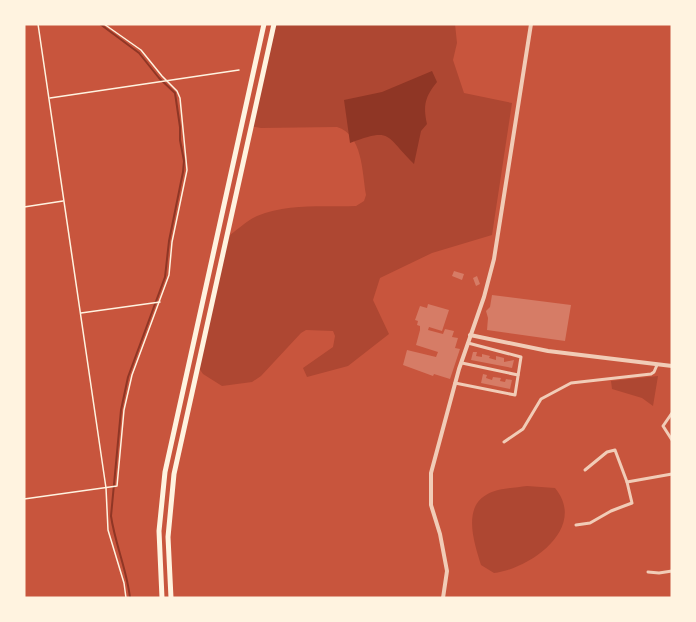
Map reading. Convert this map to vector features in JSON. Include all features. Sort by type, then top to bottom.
[{"type":"highway","points":[[162,598],[159,531],[165,472],[264,24]]},
{"type":"highway","points":[[171,598],[168,537],[174,474],[274,24]]},
{"type":"street","points":[[443,598],[447,572],[440,534],[431,504],[431,473],[455,383],[484,297],[494,259],[531,24]]},
{"type":"street","points":[[470,335],[548,351],[672,366]]},
{"type":"street","points":[[455,383],[515,395],[521,357],[468,343]]},
{"type":"street","points":[[462,363],[518,375]]},
{"type":"street","points":[[504,442],[524,429],[542,399],[571,383],[651,374],[657,365]]},
{"type":"street","points":[[672,413],[663,426],[672,440]]},
{"type":"street","points":[[576,525],[590,523],[610,511],[632,503],[615,450],[607,452],[585,471]]},
{"type":"street","points":[[627,482],[672,474]]},
{"type":"street","points":[[648,572],[672,571]]},
{"type":"path","points":[[38,24],[106,488],[108,530],[124,583],[126,598]]},
{"type":"path","points":[[24,499],[117,486],[123,410],[132,375],[170,275],[172,242],[187,170],[180,98],[177,91],[141,50],[104,24]]},
{"type":"path","points":[[49,98],[239,70]]},
{"type":"path","points":[[24,207],[64,201]]},
{"type":"path","points":[[81,313],[160,302]]},
{"type":"shaded area","points":[[275,24],[455,24],[457,43],[453,60],[464,93],[512,103],[492,235],[432,253],[380,278],[373,300],[389,334],[348,366],[307,377],[303,368],[333,347],[335,336],[333,331],[306,330],[261,376],[252,382],[222,386],[203,374],[196,364],[226,238],[253,218],[269,212],[306,206],[356,206],[364,201],[366,195],[360,155],[357,146],[346,131],[337,127],[261,128],[249,126]]},
{"type":"shaded area","points":[[432,71],[437,82],[426,101],[427,124],[421,131],[414,164],[392,141],[382,135],[350,143],[344,100],[382,92]]},
{"type":"shaded area","points":[[658,376],[653,406],[642,398],[612,389],[611,381]]},
{"type":"shaded area","points":[[527,486],[555,488],[563,503],[564,518],[560,531],[538,555],[523,564],[494,573],[481,565],[472,528],[474,509],[479,501],[490,493]]},
{"type":"building","points":[[454,271],[464,274],[462,280],[452,276]]},
{"type":"building","points":[[477,276],[480,284],[476,286],[473,278]]},
{"type":"building","points":[[492,295],[571,305],[565,341],[487,330],[486,311],[490,307]]},
{"type":"building","points":[[428,304],[449,310],[442,331],[429,327],[428,330],[443,334],[445,329],[454,331],[452,337],[458,338],[455,348],[460,349],[450,379],[434,374],[433,376],[403,365],[407,350],[436,357],[438,352],[416,345],[420,326],[415,320],[420,306],[427,308]]},
{"type":"building","points":[[473,352],[477,352],[476,356],[482,357],[482,354],[496,360],[496,356],[504,358],[504,362],[514,360],[512,368],[471,360]]},
{"type":"building","points":[[483,374],[492,380],[493,377],[501,378],[500,381],[505,382],[506,379],[512,380],[510,389],[481,383]]},
{"type":"waterway","points":[[100,24],[139,53],[159,78],[175,93],[184,161],[169,241],[165,277],[128,377],[121,410],[111,516],[130,598]]}]
